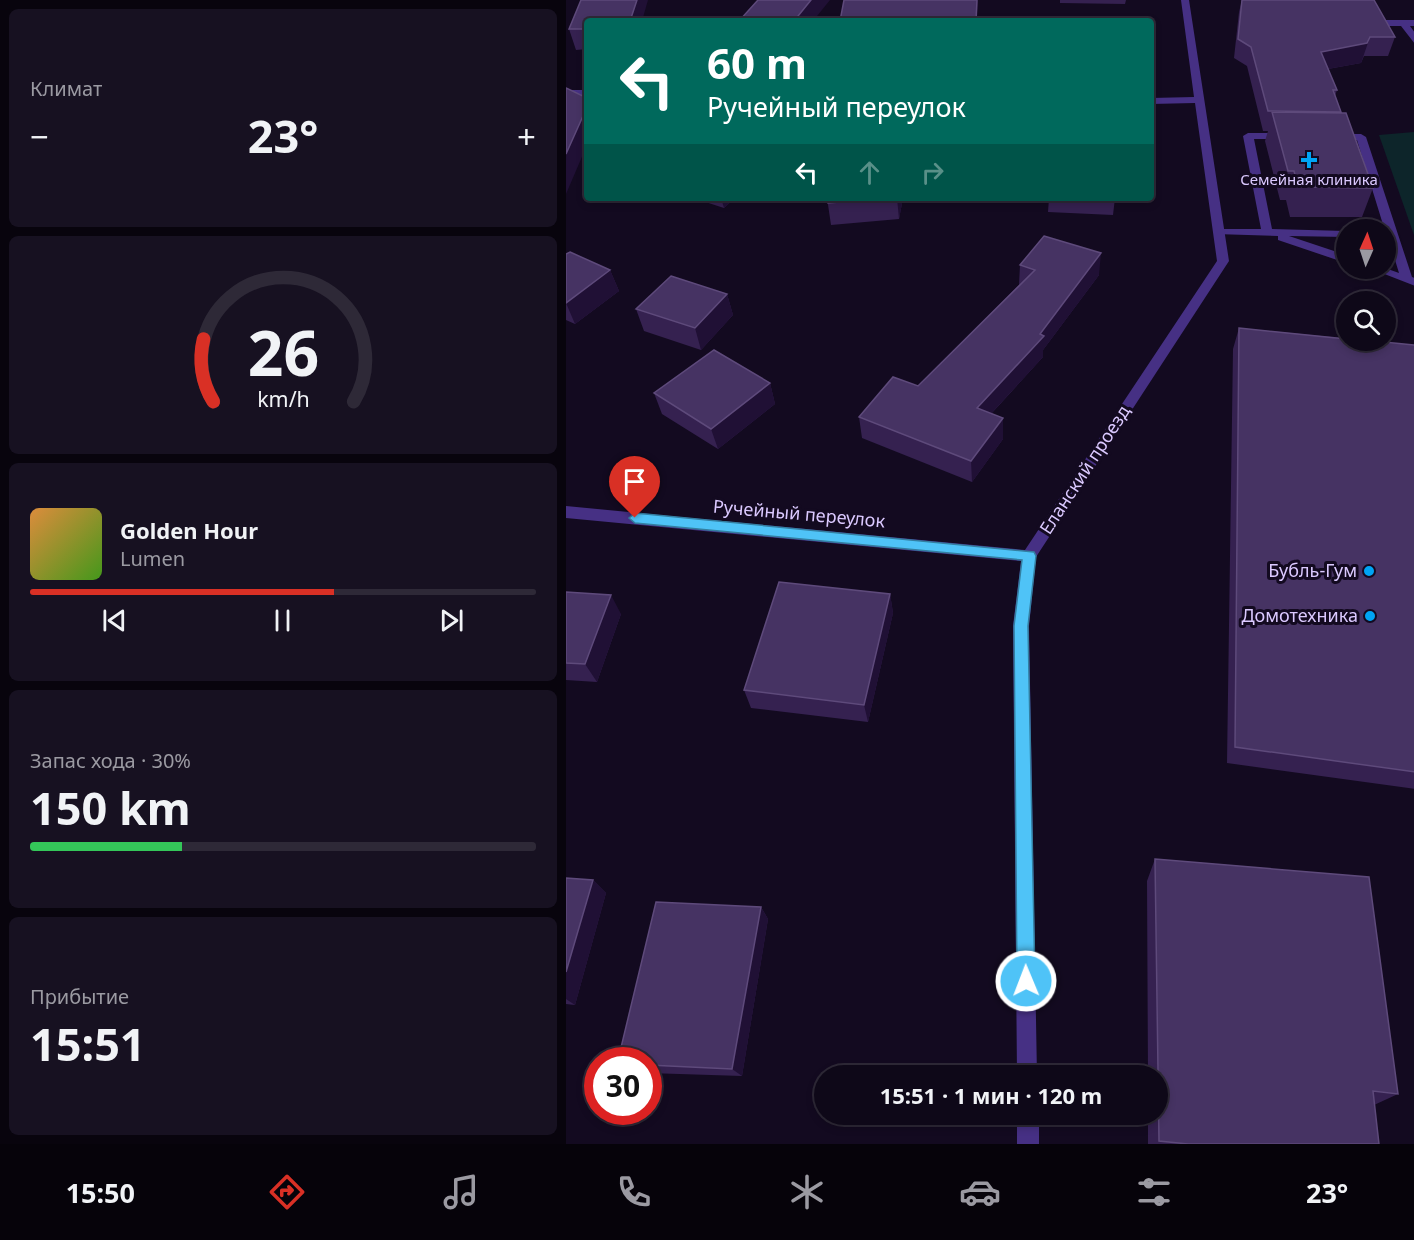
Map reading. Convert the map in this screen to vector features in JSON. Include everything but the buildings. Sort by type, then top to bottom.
[{"type":"street","name":"Еланский проезд","points":[[1027,1065],[1021,626],[1029,556],[1223,261],[1185,0]]},
{"type":"street","points":[[1377,23],[1409,23],[1415,41]]},
{"type":"street","points":[[566,93],[584,93]]},
{"type":"street","points":[[1154,101],[1200,100]]},
{"type":"street","points":[[1267,233],[1248,136],[1293,136]]},
{"type":"street","points":[[1327,137],[1361,137],[1385,219]]},
{"type":"street","points":[[1219,232],[1336,234]]},
{"type":"street","points":[[1267,233],[1336,256]]},
{"type":"street","points":[[1396,249],[1411,281]]},
{"type":"street","points":[[1396,276],[1411,281]]},
{"type":"street","name":"Ручейный переулок","points":[[566,512],[1029,556]]},
{"type":"street","points":[[1028,1125],[1028,1144]]},
{"type":"green space","points":[[1415,132],[1414,235],[1379,135]]},
{"type":"place","name":"Семейная клиника","points":[[1309,160]]},
{"type":"place","name":"Бубль-Гум","points":[[1369,571]]},
{"type":"place","name":"Домотехника","points":[[1370,616]]},
{"type":"route","points":[[635,518],[1029,556],[1021,626],[1026,981]]}]
